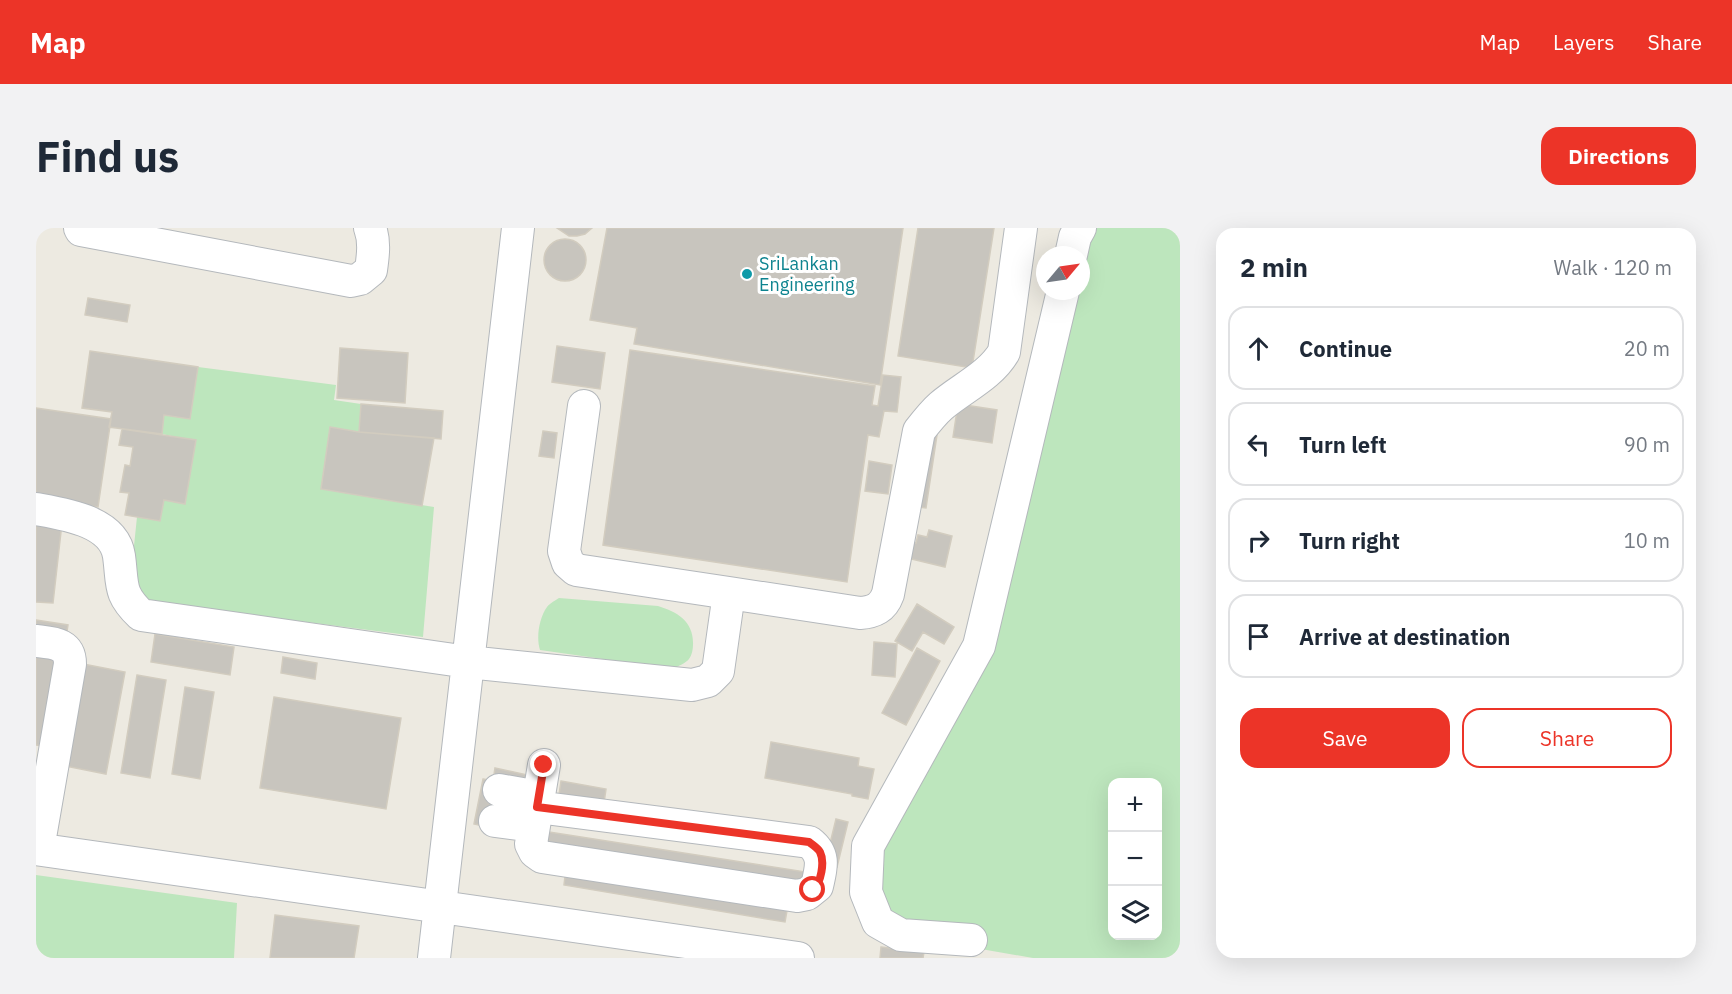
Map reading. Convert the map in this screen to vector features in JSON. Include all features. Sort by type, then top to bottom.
[{"type":"lane","points":[[80,228],[116,237],[351,281],[360,279],[371,270],[373,245],[370,228]]},
{"type":"lane","points":[[434,958],[440,908],[474,818],[478,787],[468,662],[518,228]]},
{"type":"lane","points":[[584,406],[564,551],[568,563],[576,570],[860,613],[871,612],[883,604],[888,594],[919,431],[936,411],[994,366],[1004,352],[1022,228]]},
{"type":"lane","points":[[1074,246],[1080,228]]},
{"type":"lane","points":[[971,940],[901,935],[878,922],[866,892],[868,846],[979,646],[1061,300]]},
{"type":"lane","points":[[36,509],[64,514],[91,524],[112,537],[119,553],[122,591],[141,615],[468,662],[692,685],[701,684],[708,681],[718,671],[729,593]]},
{"type":"lane","points":[[36,640],[59,644],[68,651],[70,657],[43,776],[37,849],[798,958]]},
{"type":"lane","points":[[474,818],[537,810],[809,842],[820,853],[822,863],[818,886],[807,894],[797,896],[542,857],[535,852],[531,844],[537,810],[544,765]]},
{"type":"lane","points":[[478,787],[537,810]]},
{"type":"green space","points":[[1082,228],[1180,228],[1180,958],[1033,958],[901,935],[878,922],[868,846],[979,646],[1061,300],[1090,300],[1090,246],[1082,246]]},
{"type":"green space","points":[[198,367],[336,385],[334,400],[361,404],[359,432],[330,428],[321,489],[434,507],[423,637],[143,601],[130,584],[137,517],[160,521],[164,500],[196,441],[162,434],[164,415],[190,419]]},
{"type":"green space","points":[[559,598],[658,606],[672,611],[688,624],[691,630],[693,650],[691,656],[686,662],[673,669],[540,650],[538,634],[540,622],[548,606]]},
{"type":"green space","points":[[36,875],[237,903],[234,958],[36,958]]},
{"type":"building","points":[[557,228],[592,228],[585,234],[569,236]]},
{"type":"building","name":"SriLankan Engineering","points":[[607,228],[903,228],[880,385],[634,344],[637,328],[590,320]]},
{"type":"building","points":[[918,228],[994,228],[972,368],[898,356]]},
{"type":"building","points":[[565,239],[573,240],[580,245],[585,252],[585,268],[580,275],[573,280],[565,281],[557,280],[550,275],[545,268],[544,260],[545,252],[550,245],[557,240]]},
{"type":"building","points":[[88,298],[130,305],[127,322],[85,315]]},
{"type":"building","points":[[557,346],[605,353],[600,389],[552,382]]},
{"type":"building","points":[[340,348],[408,353],[405,403],[337,398]]},
{"type":"building","points":[[630,350],[875,386],[872,405],[878,406],[883,375],[901,377],[897,412],[884,411],[879,437],[868,435],[847,582],[603,545]]},
{"type":"building","points":[[90,351],[198,367],[190,419],[164,415],[162,434],[109,427],[112,412],[82,408]]},
{"type":"building","points":[[361,404],[443,411],[441,439],[359,432]]},
{"type":"building","points":[[958,404],[997,410],[992,443],[953,437]]},
{"type":"building","points":[[36,408],[111,419],[98,507],[36,498]]},
{"type":"building","points":[[330,427],[359,432],[434,438],[422,506],[321,489]]},
{"type":"building","points":[[122,429],[196,440],[185,504],[164,500],[160,521],[125,515],[129,493],[120,492],[125,465],[130,466],[133,447],[119,445]]},
{"type":"building","points":[[543,431],[557,433],[554,458],[539,456]]},
{"type":"building","points":[[922,433],[937,435],[926,508],[910,506]]},
{"type":"building","points":[[869,461],[892,465],[888,494],[865,491]]},
{"type":"building","points":[[36,519],[62,523],[53,603],[36,602]]},
{"type":"building","points":[[929,530],[952,536],[945,567],[903,557],[906,540],[916,543],[918,535],[927,537]]},
{"type":"building","points":[[917,604],[954,627],[944,644],[923,632],[912,651],[895,641]]},
{"type":"building","points":[[36,620],[68,625],[66,638],[36,634]]},
{"type":"building","points":[[155,634],[234,647],[230,675],[151,662]]},
{"type":"building","points":[[874,642],[897,644],[895,677],[872,675]]},
{"type":"building","points":[[917,648],[940,661],[906,725],[882,713]]},
{"type":"building","points":[[36,652],[62,656],[49,747],[36,745]]},
{"type":"building","points":[[283,657],[317,663],[315,679],[281,673]]},
{"type":"building","points":[[78,663],[125,672],[106,774],[60,765]]},
{"type":"building","points":[[137,675],[166,680],[150,778],[121,773]]},
{"type":"building","points":[[185,687],[214,692],[200,779],[172,774]]},
{"type":"building","points":[[274,697],[401,718],[386,809],[260,788]]},
{"type":"building","points":[[771,742],[859,758],[858,766],[874,769],[868,799],[765,778]]},
{"type":"building","points":[[495,768],[532,776],[530,788],[493,781]]},
{"type":"building","points":[[483,779],[501,782],[493,828],[474,824]]},
{"type":"building","points":[[561,781],[606,789],[604,803],[559,795]]},
{"type":"building","points":[[836,819],[848,822],[837,867],[825,864]]},
{"type":"building","points":[[549,832],[806,872],[803,887],[547,847]]},
{"type":"building","points":[[566,868],[788,905],[785,922],[564,885]]},
{"type":"building","points":[[275,915],[359,926],[354,958],[270,958]]},
{"type":"building","points":[[881,947],[924,952],[923,958],[880,958]]},
{"type":"place","name":"SriLankan Engineering","points":[[747,274]]},
{"type":"route","points":[[544,765],[537,807],[809,842],[816,847],[822,857],[818,886],[813,890]]}]
